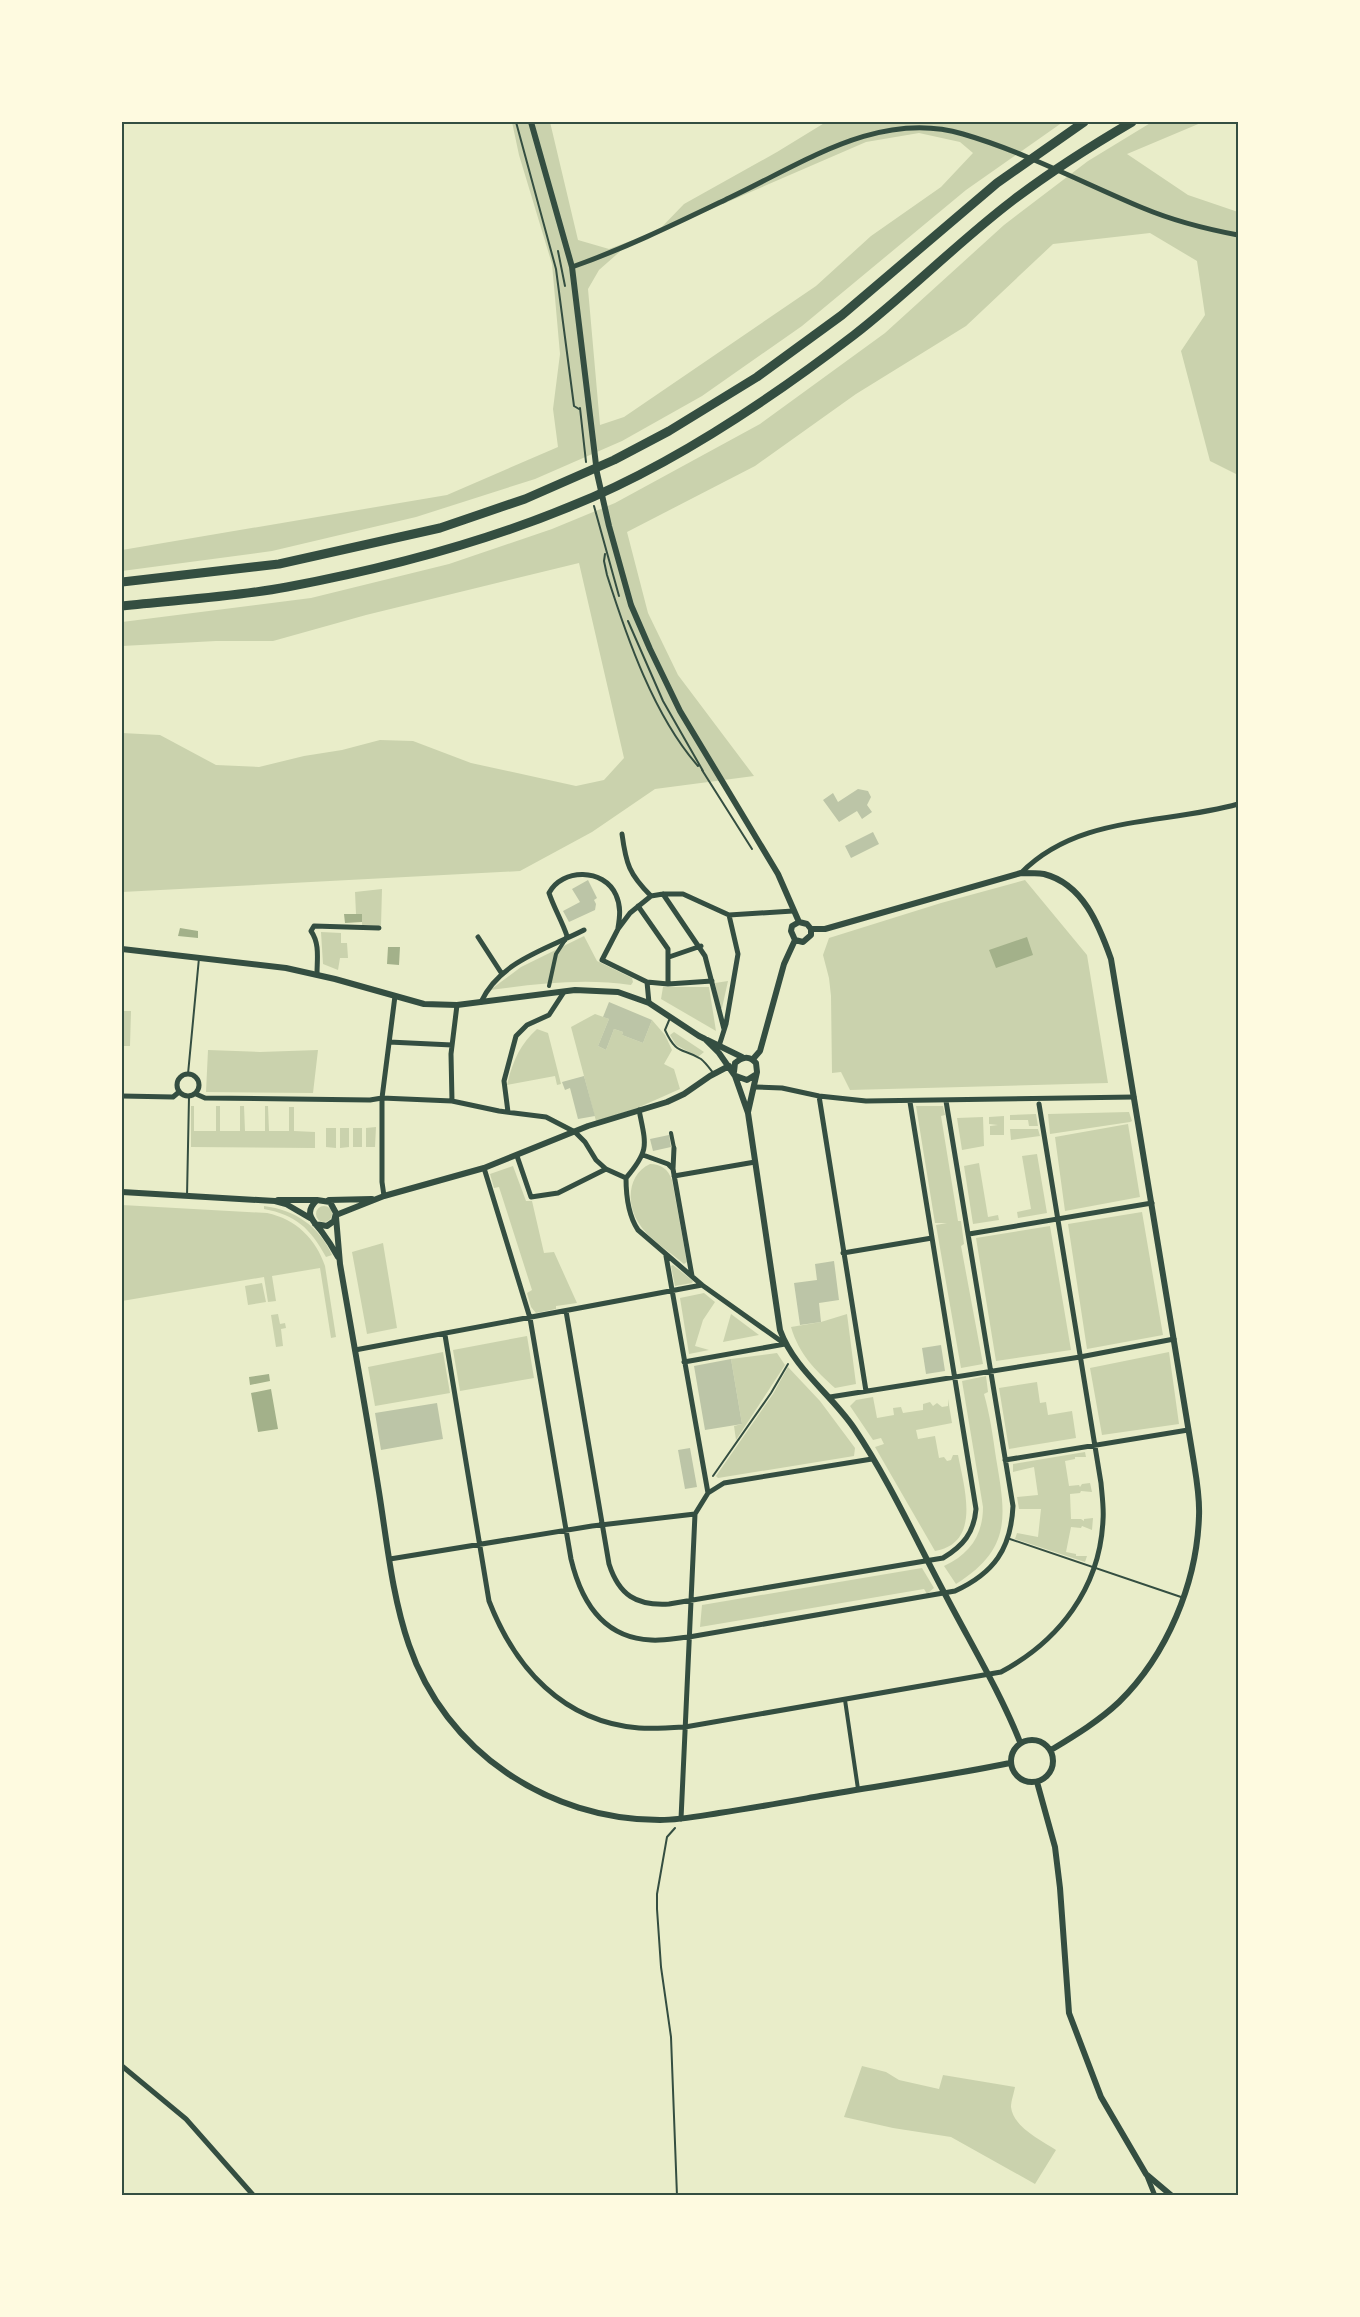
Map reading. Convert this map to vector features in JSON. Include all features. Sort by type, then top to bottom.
[{"type":"highway","points":[[122,582],[279,564],[440,528],[525,499],[614,460],[669,431],[758,377],[842,315],[997,183],[1084,122]]},
{"type":"highway","points":[[122,606],[286,587],[417,558],[506,531],[571,507],[624,483],[680,453],[772,395],[855,334],[1012,201],[1098,141],[1132,122]]},
{"type":"street","points":[[531,122],[572,267],[597,473],[609,526],[632,605],[664,680],[701,747],[778,874],[799,922]]},
{"type":"street","points":[[572,267],[646,238],[844,142],[883,131],[921,126],[962,133],[1082,180],[1144,208],[1198,227],[1239,235]]},
{"type":"street","points":[[1021,873],[1034,859],[1050,849],[1094,830],[1128,822],[1193,814],[1239,804]]},
{"type":"street","points":[[622,834],[627,864],[639,884],[651,896]]},
{"type":"street","points":[[549,986],[556,954],[567,936],[549,893],[553,886],[578,873],[598,878],[609,885],[621,910],[618,929]]},
{"type":"street","points":[[811,929],[825,929],[1021,873],[1043,874],[1062,882],[1078,894],[1102,934],[1111,959],[1193,1457],[1199,1515],[1195,1553],[1184,1598],[1155,1656],[1119,1701],[1096,1720],[1051,1750]]},
{"type":"street","points":[[663,894],[701,946],[724,1029]]},
{"type":"street","points":[[712,981],[668,984],[647,982],[602,960],[618,929],[638,906],[651,896],[683,894],[729,915],[793,911]]},
{"type":"street","points":[[638,906],[668,949],[668,984]]},
{"type":"street","points":[[719,1046],[738,954],[729,915]]},
{"type":"street","points":[[753,1059],[760,1051],[784,964],[795,940],[791,931],[792,926],[799,922],[807,924],[811,929]]},
{"type":"street","points":[[317,974],[318,949],[312,931],[314,926],[379,928]]},
{"type":"street","points":[[795,940],[806,940],[811,929]]},
{"type":"street","points":[[481,1002],[487,988],[519,960],[584,930]]},
{"type":"street","points":[[477,937],[502,975]]},
{"type":"street","points":[[669,957],[701,946]]},
{"type":"street","points":[[122,949],[286,968],[317,974],[424,1004],[457,1005],[564,992],[618,992],[649,1004],[719,1046],[742,1057],[753,1059]]},
{"type":"street","points":[[647,982],[649,1004]]},
{"type":"street","points":[[508,1112],[504,1081],[508,1059],[516,1036],[527,1024],[549,1016],[564,992]]},
{"type":"street","points":[[384,1196],[382,1098],[394,996]]},
{"type":"street","points":[[452,1101],[452,1045],[457,1005]]},
{"type":"street","points":[[705,1039],[735,1076],[747,1080],[755,1075]]},
{"type":"street","points":[[389,1042],[452,1045]]},
{"type":"street","points":[[742,1057],[733,1067],[748,1113],[780,1330],[785,1344],[799,1364],[830,1397],[854,1428],[928,1561],[1020,1742]]},
{"type":"street","points":[[748,1113],[757,1067],[753,1059]]},
{"type":"street","points":[[315,1224],[327,1226],[336,1216],[384,1196],[484,1168],[575,1132],[667,1102],[729,1066]]},
{"type":"street","points":[[188,1074],[198,1079],[199,1087],[196,1094],[189,1097],[178,1092],[176,1085],[178,1078],[188,1074]]},
{"type":"street","points":[[754,1087],[782,1088],[819,1096],[866,1101],[910,1102],[1134,1096]]},
{"type":"street","points":[[122,1096],[173,1097],[178,1092]]},
{"type":"street","points":[[196,1094],[205,1098],[370,1100],[382,1098],[452,1101],[546,1117],[575,1132],[585,1142],[596,1160],[606,1169],[626,1178]]},
{"type":"street","points":[[819,1096],[866,1391]]},
{"type":"street","points":[[484,1168],[530,1318],[579,1588],[602,1620],[626,1635],[653,1641],[689,1637],[945,1594],[961,1588],[987,1572],[998,1559],[1012,1525],[1013,1506],[946,1101]]},
{"type":"street","points":[[566,1311],[613,1577],[627,1594],[642,1603],[653,1605],[943,1558],[957,1549],[969,1535],[975,1520],[976,1509],[910,1102]]},
{"type":"street","points":[[445,1335],[489,1601],[498,1624],[519,1660],[547,1690],[583,1713],[620,1725],[638,1728],[685,1727],[1001,1672],[1022,1661],[1048,1640],[1080,1602],[1094,1569],[1101,1541],[1103,1519],[1101,1483],[1039,1104]]},
{"type":"street","points":[[639,1110],[644,1134],[644,1155],[626,1178],[626,1192],[632,1220],[638,1230],[702,1285],[785,1344]]},
{"type":"street","points":[[671,1133],[674,1148],[674,1172],[692,1276]]},
{"type":"street","points":[[644,1155],[668,1164],[674,1172]]},
{"type":"street","points":[[517,1156],[531,1197],[558,1193],[606,1169]]},
{"type":"street","points":[[674,1172],[755,1162]]},
{"type":"street","points":[[122,1192],[275,1201],[376,1199]]},
{"type":"street","points":[[310,1218],[310,1209],[317,1200]]},
{"type":"street","points":[[326,1200],[333,1205],[336,1216],[339,1259],[390,1559],[404,1628],[415,1660],[431,1693],[455,1729],[471,1744],[512,1777],[560,1802],[605,1815],[632,1819],[681,1819],[1010,1763]]},
{"type":"street","points":[[275,1201],[286,1204],[310,1218],[339,1259]]},
{"type":"street","points":[[969,1234],[1152,1203]]},
{"type":"street","points":[[843,1253],[932,1238]]},
{"type":"street","points":[[666,1256],[708,1493]]},
{"type":"street","points":[[355,1350],[445,1335],[702,1285]]},
{"type":"street","points":[[830,1397],[1080,1357],[1174,1339]]},
{"type":"street","points":[[684,1362],[785,1344]]},
{"type":"street","points":[[1005,1460],[1188,1430]]},
{"type":"street","points":[[681,1819],[694,1514],[708,1493],[724,1483],[872,1459]]},
{"type":"street","points":[[390,1559],[567,1530],[694,1514]]},
{"type":"street","points":[[845,1700],[858,1790]]},
{"type":"street","points":[[1032,1739],[1043,1742],[1051,1750],[1054,1762],[1050,1773],[1037,1782],[1023,1780],[1014,1773],[1010,1763],[1012,1752],[1020,1742],[1032,1739]]},
{"type":"street","points":[[1037,1782],[1055,1847],[1069,2013],[1101,2097],[1146,2174],[1155,2196]]},
{"type":"street","points":[[122,2066],[186,2119],[254,2196]]},
{"type":"street","points":[[1146,2174],[1172,2196]]},
{"type":"lane","points":[[188,1074],[199,958]]},
{"type":"lane","points":[[670,1017],[665,1030],[671,1043],[683,1053],[700,1059],[714,1074]]},
{"type":"lane","points":[[186,1196],[189,1097]]},
{"type":"lane","points":[[1007,1538],[1184,1598]]},
{"type":"path","points":[[516,122],[556,269],[574,406],[580,410]]},
{"type":"path","points":[[557,248],[566,291]]},
{"type":"path","points":[[579,399],[581,426]]},
{"type":"path","points":[[600,531],[606,552],[603,561],[619,612],[659,705],[685,751],[703,771],[753,850]]},
{"type":"path","points":[[713,1477],[788,1364]]},
{"type":"path","points":[[667,1837],[657,1894],[657,1909],[661,1967],[670,2037],[676,2196]]},
{"type":"shaded area","points":[[512,122],[550,122],[578,240],[609,249],[633,240],[599,270],[588,289],[600,425],[624,417],[816,286],[871,236],[941,187],[973,153],[960,142],[919,133],[866,142],[656,233],[684,204],[826,122],[1063,122],[966,190],[802,326],[702,396],[622,441],[535,479],[416,517],[272,551],[122,571],[122,550],[447,495],[558,447],[553,409],[560,354],[552,264],[519,155]]},
{"type":"shaded area","points":[[1152,122],[1203,122],[1127,154],[1188,195],[1238,212],[1238,475],[1210,461],[1181,351],[1205,315],[1197,261],[1150,233],[1053,244],[966,326],[856,394],[755,466],[627,532],[648,613],[678,675],[754,776],[655,789],[592,832],[520,871],[122,892],[122,733],[160,735],[216,765],[259,767],[380,740],[413,741],[471,763],[576,786],[604,780],[624,758],[579,563],[366,615],[273,641],[216,641],[122,646],[122,622],[311,598],[449,564],[552,529],[615,503],[760,424],[885,333],[1004,225],[1088,161]]},
{"type":"shaded area","points":[[1025,880],[1087,955],[1108,1083],[850,1090],[841,1072],[832,1073],[831,996],[823,955],[829,938]]},
{"type":"shaded area","points":[[382,889],[381,926],[362,925],[362,914],[356,914],[355,892]]},
{"type":"shaded area","points":[[344,914],[362,914],[362,922],[345,923]]},
{"type":"shaded area","points":[[180,928],[198,931],[198,938],[178,936]]},
{"type":"shaded area","points":[[321,932],[341,933],[341,943],[347,943],[348,958],[340,958],[338,970],[323,964]]},
{"type":"shaded area","points":[[584,936],[597,961],[632,978],[631,985],[578,982],[490,990],[521,967]]},
{"type":"shaded area","points":[[1027,937],[1033,955],[996,968],[989,950]]},
{"type":"shaded area","points":[[388,947],[400,947],[399,965],[387,964]]},
{"type":"shaded area","points":[[728,981],[722,1008],[720,1008],[715,983]]},
{"type":"shaded area","points":[[663,987],[709,987],[716,1031],[661,999]]},
{"type":"shaded area","points":[[122,1011],[131,1011],[130,1046],[122,1046]]},
{"type":"shaded area","points":[[595,1014],[609,1019],[598,1046],[606,1050],[614,1029],[623,1032],[622,1035],[643,1043],[652,1020],[665,1035],[672,1050],[664,1064],[674,1069],[680,1089],[635,1109],[596,1121],[571,1027]]},
{"type":"shaded area","points":[[537,1029],[548,1033],[561,1084],[557,1085],[555,1076],[507,1085],[518,1054]]},
{"type":"shaded area","points":[[674,1032],[704,1052],[698,1057],[676,1045],[670,1035]]},
{"type":"shaded area","points":[[208,1050],[260,1052],[318,1050],[313,1093],[206,1092]]},
{"type":"shaded area","points":[[191,1106],[194,1106],[194,1131],[216,1131],[216,1106],[220,1106],[220,1131],[240,1131],[240,1106],[244,1106],[245,1131],[265,1131],[265,1106],[268,1106],[269,1131],[289,1131],[289,1107],[294,1107],[294,1131],[315,1132],[315,1148],[191,1147]]},
{"type":"shaded area","points":[[916,1106],[943,1106],[945,1115],[941,1116],[958,1221],[961,1221],[964,1244],[961,1246],[983,1364],[961,1368],[936,1225],[947,1223],[935,1223]]},
{"type":"shaded area","points":[[1129,1112],[1132,1121],[1130,1122],[1050,1134],[1048,1114]]},
{"type":"shaded area","points":[[1036,1114],[1038,1126],[1029,1126],[1028,1120],[1010,1120],[1010,1115]]},
{"type":"shaded area","points":[[1004,1116],[1004,1135],[990,1135],[990,1126],[998,1125],[989,1124],[989,1117]]},
{"type":"shaded area","points":[[983,1117],[984,1146],[962,1150],[957,1118]]},
{"type":"shaded area","points":[[1128,1124],[1140,1197],[1065,1211],[1055,1137]]},
{"type":"shaded area","points":[[376,1127],[375,1147],[366,1147],[366,1128]]},
{"type":"shaded area","points":[[326,1128],[336,1128],[336,1148],[326,1147]]},
{"type":"shaded area","points":[[340,1128],[349,1128],[349,1147],[340,1148]]},
{"type":"shaded area","points":[[353,1128],[362,1128],[362,1147],[353,1147]]},
{"type":"shaded area","points":[[1010,1129],[1038,1129],[1040,1136],[1011,1140]]},
{"type":"shaded area","points":[[1037,1154],[1047,1213],[1018,1218],[1017,1212],[1031,1209],[1022,1156]]},
{"type":"shaded area","points":[[979,1163],[988,1217],[998,1215],[999,1220],[973,1224],[964,1166]]},
{"type":"shaded area","points":[[650,1164],[664,1168],[672,1180],[687,1262],[684,1264],[647,1234],[634,1214],[631,1197],[633,1181],[637,1174]]},
{"type":"shaded area","points":[[513,1166],[526,1201],[532,1201],[544,1253],[554,1252],[577,1303],[556,1306],[556,1309],[536,1313],[531,1307],[527,1293],[532,1290],[499,1187],[494,1188],[490,1174]]},
{"type":"shaded area","points":[[122,1205],[267,1213],[296,1225],[316,1247],[325,1266],[336,1337],[331,1338],[320,1268],[272,1276],[276,1301],[268,1302],[264,1277],[122,1301]]},
{"type":"shaded area","points":[[264,1206],[286,1211],[305,1221],[320,1236],[332,1255],[326,1257],[314,1238],[301,1224],[285,1215],[264,1209]]},
{"type":"shaded area","points":[[321,1206],[327,1206],[332,1214],[330,1220],[321,1222],[316,1217],[316,1211]]},
{"type":"shaded area","points":[[1142,1212],[1163,1335],[1087,1349],[1068,1224]]},
{"type":"shaded area","points":[[1050,1226],[1071,1350],[996,1361],[976,1238]]},
{"type":"shaded area","points":[[383,1243],[397,1328],[367,1334],[352,1252]]},
{"type":"shaded area","points":[[673,1265],[693,1281],[692,1283],[675,1286],[671,1266]]},
{"type":"shaded area","points":[[262,1283],[266,1302],[248,1305],[245,1286]]},
{"type":"shaded area","points":[[704,1293],[715,1302],[703,1320],[695,1346],[709,1350],[689,1354],[680,1298]]},
{"type":"shaded area","points":[[278,1314],[280,1324],[285,1323],[286,1328],[281,1329],[283,1346],[276,1347],[271,1315]]},
{"type":"shaded area","points":[[731,1314],[759,1335],[723,1342]]},
{"type":"shaded area","points":[[847,1314],[856,1384],[835,1388],[808,1361],[791,1327],[821,1322]]},
{"type":"shaded area","points":[[527,1336],[534,1378],[460,1391],[453,1350]]},
{"type":"shaded area","points":[[443,1352],[450,1393],[375,1406],[368,1367]]},
{"type":"shaded area","points":[[1169,1352],[1179,1424],[1102,1435],[1090,1368]]},
{"type":"shaded area","points":[[777,1353],[785,1365],[736,1440],[734,1426],[742,1424],[731,1359]]},
{"type":"shaded area","points":[[788,1367],[820,1401],[855,1448],[854,1456],[718,1478],[716,1476],[773,1394]]},
{"type":"shaded area","points":[[269,1374],[270,1381],[250,1385],[249,1377]]},
{"type":"shaded area","points":[[986,1376],[988,1392],[984,1394],[1002,1497],[1001,1530],[987,1558],[956,1584],[944,1566],[961,1556],[978,1535],[983,1507],[962,1381]]},
{"type":"shaded area","points":[[1037,1382],[1040,1403],[1046,1402],[1048,1415],[1072,1411],[1076,1438],[1009,1449],[999,1388]]},
{"type":"shaded area","points":[[271,1389],[278,1429],[258,1432],[251,1393]]},
{"type":"shaded area","points":[[873,1397],[877,1418],[894,1415],[893,1408],[901,1407],[903,1413],[923,1410],[923,1404],[930,1402],[933,1406],[937,1403],[942,1407],[948,1406],[948,1399],[952,1423],[916,1430],[918,1439],[935,1436],[939,1458],[944,1457],[947,1461],[951,1460],[953,1455],[958,1455],[966,1497],[965,1526],[950,1546],[935,1551],[875,1447],[884,1444],[881,1438],[873,1440],[850,1406],[856,1400]]},
{"type":"shaded area","points":[[1085,1452],[1086,1457],[1075,1457],[1075,1459],[1065,1461],[1069,1486],[1079,1485],[1080,1487],[1082,1484],[1090,1483],[1092,1492],[1081,1491],[1070,1494],[1071,1519],[1084,1521],[1084,1519],[1093,1518],[1092,1530],[1082,1526],[1081,1528],[1071,1527],[1066,1552],[1076,1554],[1076,1556],[1087,1556],[1085,1562],[1015,1539],[1017,1533],[1038,1537],[1041,1509],[1019,1509],[1017,1497],[1038,1495],[1034,1467],[1013,1472],[1013,1464]]},
{"type":"shaded area","points":[[922,1568],[934,1588],[927,1594],[924,1589],[700,1627],[702,1605]]},
{"type":"shaded area","points":[[862,2066],[886,2072],[899,2080],[939,2089],[943,2075],[1015,2087],[1011,2107],[1017,2121],[1022,2127],[1056,2150],[1035,2184],[951,2137],[893,2128],[844,2117]]},
{"type":"building","points":[[858,789],[868,791],[871,797],[867,805],[872,812],[862,819],[857,811],[839,822],[823,800],[833,793],[838,802]]},
{"type":"building","points":[[873,832],[879,844],[851,858],[845,846]]},
{"type":"building","points":[[588,880],[597,898],[594,900],[595,910],[569,922],[563,911],[580,902],[572,889]]},
{"type":"building","points":[[609,1002],[652,1020],[643,1043],[622,1035],[623,1032],[614,1029],[606,1050],[598,1046],[609,1019],[603,1017]]},
{"type":"building","points":[[584,1076],[595,1116],[578,1119],[570,1088],[565,1090],[562,1082]]},
{"type":"building","points":[[669,1135],[671,1147],[653,1151],[650,1139]]},
{"type":"building","points":[[834,1261],[839,1300],[819,1303],[821,1322],[800,1325],[794,1283],[817,1280],[815,1264]]},
{"type":"building","points":[[941,1345],[945,1371],[926,1374],[922,1348]]},
{"type":"building","points":[[731,1359],[742,1424],[705,1430],[694,1366]]},
{"type":"building","points":[[437,1403],[443,1439],[381,1450],[375,1413]]},
{"type":"building","points":[[690,1448],[697,1487],[685,1489],[678,1450]]}]
